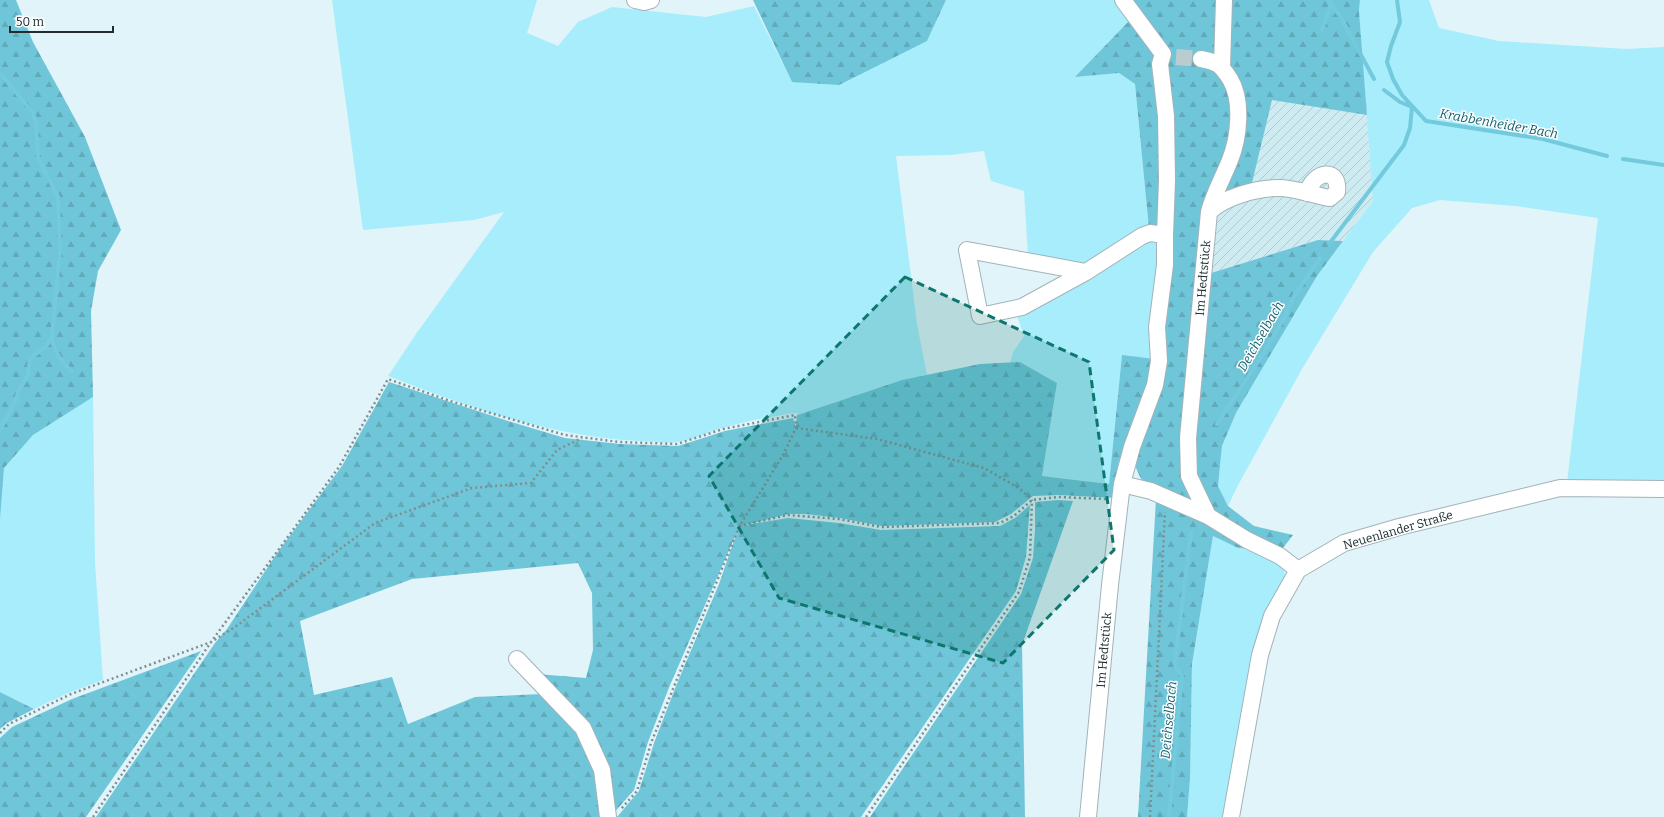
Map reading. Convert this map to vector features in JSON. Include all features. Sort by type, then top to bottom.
[{"type":"street","points":[[635,0],[644,2],[651,0]]},
{"type":"street","name":"Im Hedtstück","points":[[1088,817],[1110,585],[1121,491],[1132,447],[1155,384],[1159,361],[1157,327],[1165,265],[1167,180],[1166,116],[1160,64],[1169,55],[1123,0]]},
{"type":"street","points":[[1222,67],[1224,0]]},
{"type":"street","points":[[1201,59],[1214,62],[1222,67]]},
{"type":"street","name":"Im Hedtstück","points":[[1208,516],[1189,476],[1188,438],[1209,212],[1213,196],[1230,159],[1238,121],[1237,99],[1233,84],[1222,67]]},
{"type":"street","points":[[1209,212],[1225,200],[1254,192],[1277,188],[1307,193]]},
{"type":"street","points":[[1086,272],[967,250],[980,316],[1022,307],[1086,272],[1142,236],[1150,233],[1165,235]]},
{"type":"street","name":"Neuenlander Straße","points":[[1298,570],[1344,543],[1399,527],[1560,488],[1664,489]]},
{"type":"street","points":[[1121,491],[1151,491],[1208,516],[1247,540],[1280,556],[1298,570],[1272,616],[1260,655],[1231,817]]},
{"type":"street","points":[[517,659],[583,728],[602,770],[613,814]]},
{"type":"path","points":[[93,817],[211,642],[339,467],[388,379],[511,420],[565,435],[619,442],[677,444],[723,429],[795,414],[796,428],[783,455],[739,527],[654,736],[637,791],[613,814]]},
{"type":"path","points":[[796,428],[877,439],[984,468],[1018,488],[1032,500]]},
{"type":"path","points":[[0,733],[9,724],[71,694],[211,642],[235,627],[376,523],[472,488],[531,483],[557,450],[583,438]]},
{"type":"path","points":[[739,527],[788,515],[839,519],[881,527],[1000,523],[1014,516],[1032,500],[1121,491]]},
{"type":"path","points":[[1150,817],[1165,497]]},
{"type":"path","points":[[866,817],[1019,592],[1030,557],[1032,500]]},
{"type":"highlighted area","points":[[905,277],[1089,362],[1114,550],[1003,663],[779,598],[709,476]]},
{"type":"shaded area","points":[[332,0],[537,0],[527,33],[558,46],[578,22],[612,7],[706,17],[754,6],[792,82],[927,41],[946,0],[1114,0],[1129,21],[1076,77],[1119,73],[1135,84],[1149,229],[1086,266],[1028,256],[1024,191],[991,181],[984,151],[950,155],[896,156],[917,324],[927,375],[902,380],[799,414],[794,413],[749,421],[687,440],[672,443],[575,434],[511,419],[449,399],[388,376],[416,334],[504,212],[474,220],[363,230]]},
{"type":"shaded area","points":[[1360,0],[1429,0],[1439,28],[1499,41],[1626,49],[1664,47],[1664,483],[1567,483],[1598,218],[1515,206],[1440,200],[1412,208],[1373,252],[1302,369],[1228,506],[1218,486],[1222,446],[1236,413],[1317,276],[1373,201],[1359,11]]},
{"type":"shaded area","points":[[1272,99],[1367,115],[1373,201],[1343,241],[1318,240],[1211,273],[1217,199],[1251,186]]},
{"type":"shaded area","points":[[1148,239],[1157,242],[1159,253],[1155,359],[1122,356],[1109,484],[1042,476],[1057,383],[1020,362],[1010,363],[1013,352],[1024,336],[1016,313]]},
{"type":"shaded area","points":[[93,397],[95,563],[103,680],[68,693],[34,709],[0,692],[0,520],[4,468],[33,435]]},
{"type":"shaded area","points":[[1213,536],[1238,548],[1259,549],[1282,563],[1285,574],[1225,817],[1187,817],[1190,779],[1192,664]]},
{"type":"green space","points":[[0,0],[16,0],[33,42],[85,137],[121,230],[98,271],[91,311],[93,397],[33,435],[4,468],[0,520]]},
{"type":"green space","points":[[753,0],[946,0],[927,41],[839,85],[792,82]]},
{"type":"green space","points":[[1126,0],[1360,0],[1359,11],[1367,115],[1272,100],[1251,187],[1217,199],[1211,273],[1318,240],[1343,241],[1317,276],[1236,413],[1222,446],[1218,486],[1228,506],[1254,526],[1293,535],[1280,552],[1182,502],[1141,479],[1136,468],[1134,451],[1140,433],[1170,238],[1149,229],[1135,84],[1119,73],[1075,77],[1129,21],[1137,16]]},
{"type":"green space","points":[[1122,355],[1155,359],[1152,381],[1141,415],[1133,432],[1128,450],[1119,460],[1115,498],[1059,495],[1033,496],[1011,514],[995,522],[882,526],[840,518],[806,514],[788,514],[745,525],[788,518],[839,523],[881,530],[1000,526],[1015,518],[1030,505],[1026,557],[1016,591],[861,817],[617,817],[639,791],[654,743],[676,686],[719,584],[737,532],[670,685],[648,742],[634,790],[612,815],[607,769],[592,734],[537,674],[586,678],[593,650],[592,593],[578,563],[412,579],[300,621],[314,695],[392,677],[408,724],[475,697],[542,694],[579,730],[599,772],[605,817],[96,817],[215,643],[227,629],[277,553],[342,466],[389,382],[565,438],[620,444],[678,446],[725,431],[793,418],[796,427],[797,415],[902,380],[980,364],[1020,362],[1057,383],[1042,476],[1109,484]]},
{"type":"green space","points":[[1156,498],[1259,549],[1238,548],[1213,536],[1192,664],[1190,779],[1187,817],[1138,817]]},
{"type":"green space","points":[[1058,500],[1073,501],[1022,645],[1025,817],[870,817],[1021,594],[1033,558],[1035,502]]},
{"type":"green space","points":[[201,651],[86,817],[0,817],[0,738],[12,727],[72,699]]},
{"type":"green space","points":[[0,692],[34,709],[7,723],[0,729]]},
{"type":"waterway","points":[[1328,0],[1340,16],[1374,79]]},
{"type":"waterway","name":"Krabbenheider Bach","points":[[1397,0],[1400,22],[1387,62],[1393,79],[1402,95],[1426,121],[1543,139],[1607,156]]},
{"type":"waterway","points":[[1322,30],[1331,5]]},
{"type":"waterway","points":[[0,73],[33,113],[36,123],[38,157],[58,197],[60,249],[52,337],[47,345],[30,359],[28,375],[0,430]]},
{"type":"waterway","name":"Deichselbach","points":[[1329,244],[1404,145],[1410,128],[1412,107],[1400,102],[1384,90]]},
{"type":"waterway","name":"Krabbenheider Bach","points":[[1623,159],[1664,165]]},
{"type":"waterway","name":"Deichselbach","points":[[1217,424],[1265,351],[1284,318],[1294,296],[1320,258]]},
{"type":"waterway","points":[[52,337],[58,356],[71,371]]},
{"type":"waterway","name":"Deichselbach","points":[[1169,817],[1182,675],[1176,668],[1175,662],[1191,533]]},
{"type":"tunnel","points":[[1176,57],[1201,59]]}]
